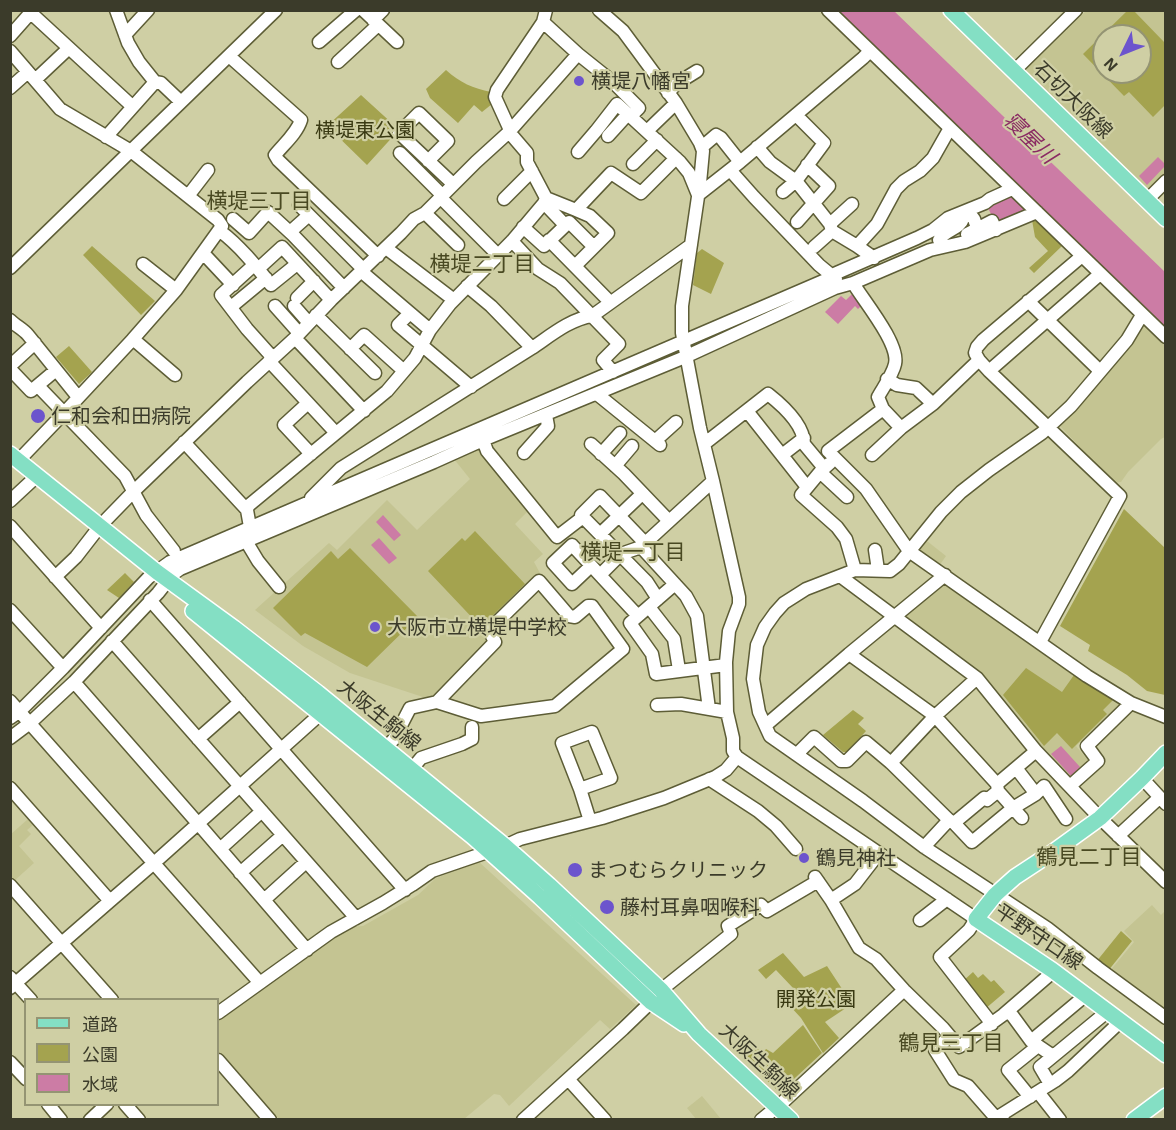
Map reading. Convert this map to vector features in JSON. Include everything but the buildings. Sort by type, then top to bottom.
[{"type":"main road","name":"石切大阪線","points":[[951,10],[1166,219]]},
{"type":"main road","name":"大阪生駒線","points":[[13,460],[381,753],[651,1002],[699,1034]]},
{"type":"main road","name":"大阪生駒線","points":[[381,753],[412,769],[549,885],[661,990],[699,1034],[791,1119]]},
{"type":"main road","name":"平野守口線","points":[[1166,753],[1100,818],[1015,877],[995,895],[976,919],[1054,971],[1166,1055]]},
{"type":"main road","points":[[1139,1118],[1166,1096]]},
{"type":"street","points":[[116,10],[124,35],[139,62],[155,82],[161,83],[182,102]]},
{"type":"street","points":[[124,35],[148,10]]},
{"type":"street","points":[[10,268],[276,10]]},
{"type":"street","points":[[319,42],[356,10]]},
{"type":"street","points":[[363,10],[397,42]]},
{"type":"street","points":[[338,62],[376,22],[383,10]]},
{"type":"street","points":[[599,10],[622,31],[672,98],[700,142],[703,151],[682,306],[683,342],[739,597],[739,604],[729,631],[726,665],[727,712],[733,738],[733,752],[737,757],[976,919],[969,930],[940,957],[992,1024]]},
{"type":"street","points":[[828,10],[1166,337]]},
{"type":"street","points":[[1014,71],[1076,10]]},
{"type":"street","points":[[10,36],[32,12],[132,106]]},
{"type":"street","points":[[566,225],[545,200],[527,162],[527,153],[509,131],[495,97],[497,90],[545,16],[578,54],[613,82],[639,108],[608,136]]},
{"type":"street","points":[[10,88],[32,76],[69,48]]},
{"type":"street","points":[[10,51],[60,109],[131,151],[218,220],[222,226],[176,290],[133,339],[64,413],[13,460]]},
{"type":"street","points":[[698,195],[870,51]]},
{"type":"street","points":[[55,577],[76,557],[98,529],[134,491],[414,219],[425,213],[509,131],[578,54]]},
{"type":"street","points":[[229,56],[301,120],[294,133],[275,155],[278,160],[382,252],[454,300]]},
{"type":"street","points":[[633,164],[672,98],[675,84],[697,71]]},
{"type":"street","points":[[106,137],[155,82]]},
{"type":"street","points":[[578,152],[617,104],[676,158],[689,173],[698,195]]},
{"type":"street","points":[[783,192],[796,181],[824,143],[796,114]]},
{"type":"street","points":[[857,246],[877,224],[896,189],[933,158],[950,128]]},
{"type":"street","points":[[702,147],[716,135],[721,138],[754,197],[819,265],[832,275],[849,281],[879,320],[894,352],[896,363],[878,397],[883,409],[901,428]]},
{"type":"street","points":[[757,147],[770,162],[796,181],[831,227],[874,258]]},
{"type":"street","points":[[399,153],[498,255]]},
{"type":"street","points":[[576,210],[611,173],[641,193],[676,158]]},
{"type":"street","points":[[428,161],[453,184]]},
{"type":"street","points":[[797,222],[829,186],[807,165]]},
{"type":"street","points":[[188,196],[208,170]]},
{"type":"street","points":[[504,199],[532,171]]},
{"type":"street","points":[[1147,200],[1166,181]]},
{"type":"street","points":[[849,281],[919,242],[948,218],[1014,191]]},
{"type":"street","points":[[545,200],[590,216],[608,233],[575,266]]},
{"type":"street","points":[[247,510],[248,506],[387,391],[415,358],[430,330],[454,300],[512,241],[545,200]]},
{"type":"street","points":[[814,247],[852,204]]},
{"type":"street","points":[[299,205],[363,271],[430,330]]},
{"type":"street","points":[[10,738],[30,723],[74,682],[150,600],[170,562],[239,540],[434,462],[467,441],[483,440],[546,415],[686,357],[849,281],[930,250],[958,244],[996,230],[1034,210]]},
{"type":"street","points":[[233,219],[249,233],[268,212],[344,288]]},
{"type":"street","points":[[425,213],[458,245]]},
{"type":"street","points":[[290,232],[309,215]]},
{"type":"street","points":[[239,540],[250,527],[467,441],[613,372],[828,279],[832,275],[919,242],[955,238],[992,221],[996,230]]},
{"type":"street","points":[[523,227],[544,246],[569,222],[594,247]]},
{"type":"street","points":[[220,231],[271,285],[297,264]]},
{"type":"street","points":[[549,240],[610,302]]},
{"type":"street","points":[[512,241],[538,269],[560,283],[619,344],[603,360],[613,372]]},
{"type":"street","points":[[306,503],[342,468],[556,332],[584,317],[592,316],[691,245]]},
{"type":"street","points":[[231,308],[259,271],[282,248],[331,300]]},
{"type":"street","points":[[203,253],[232,285]]},
{"type":"street","points":[[1040,642],[1120,496],[989,371],[975,353],[980,344],[1082,256]]},
{"type":"street","points":[[142,264],[176,290]]},
{"type":"street","points":[[259,271],[232,285],[221,295],[271,359],[336,433]]},
{"type":"street","points":[[989,371],[1101,274]]},
{"type":"street","points":[[314,281],[295,302],[375,373]]},
{"type":"street","points":[[466,286],[498,313],[532,348]]},
{"type":"street","points":[[1028,301],[1100,371]]},
{"type":"street","points":[[275,306],[297,335],[364,411]]},
{"type":"street","points":[[410,313],[398,325],[471,387]]},
{"type":"street","points":[[1142,315],[1127,340],[1071,406],[1042,433],[988,470],[961,492],[941,512],[899,564],[890,571],[855,570],[807,589],[775,613],[765,627],[757,645],[753,679],[759,712],[770,736],[924,847],[1047,928],[1166,1018]]},
{"type":"street","points":[[10,320],[16,327],[23,330],[78,397]]},
{"type":"street","points":[[351,350],[364,335],[404,371]]},
{"type":"street","points":[[133,339],[175,375]]},
{"type":"street","points":[[34,343],[10,367],[31,391],[56,370]]},
{"type":"street","points":[[872,454],[933,404],[979,360]]},
{"type":"street","points":[[887,379],[897,385],[916,388],[933,404]]},
{"type":"street","points":[[38,386],[125,476],[146,515],[174,551]]},
{"type":"street","points":[[597,394],[658,443],[676,422]]},
{"type":"street","points":[[704,444],[768,394],[791,415],[804,438],[804,444],[822,470],[847,497]]},
{"type":"street","points":[[308,403],[284,425],[311,454]]},
{"type":"street","points":[[883,409],[828,451],[866,489],[909,551],[1087,676],[1131,703],[1166,717]]},
{"type":"street","points":[[747,411],[807,487]]},
{"type":"street","points":[[524,453],[548,426],[546,415]]},
{"type":"street","points":[[601,454],[620,433]]},
{"type":"street","points":[[782,455],[804,438]]},
{"type":"street","points":[[483,440],[487,451],[557,537],[584,517]]},
{"type":"street","points":[[184,442],[247,510],[250,527]]},
{"type":"street","points":[[591,444],[624,474],[669,521]]},
{"type":"street","points":[[615,466],[632,446]]},
{"type":"street","points":[[837,460],[829,463],[801,495],[837,527],[846,539],[855,570]]},
{"type":"street","points":[[10,501],[34,479]]},
{"type":"street","points":[[638,616],[596,570],[643,545],[713,481]]},
{"type":"street","points":[[600,534],[642,494]]},
{"type":"street","points":[[679,670],[674,639],[653,603],[647,582],[581,515],[600,496],[686,596],[697,616],[709,709]]},
{"type":"street","points":[[10,526],[101,628]]},
{"type":"street","points":[[239,540],[279,587]]},
{"type":"street","points":[[875,550],[878,570]]},
{"type":"street","points":[[766,725],[945,575]]},
{"type":"street","points":[[840,576],[977,678],[1036,751],[1166,882]]},
{"type":"street","points":[[15,714],[101,628],[160,579]]},
{"type":"street","points":[[381,753],[394,738],[410,708],[437,702],[481,716],[555,706],[623,649],[592,606],[588,606],[575,617],[569,616],[539,581],[491,628],[490,632],[495,642],[437,702]]},
{"type":"street","points":[[675,584],[630,623],[652,654],[656,674],[726,665]]},
{"type":"street","points":[[150,600],[405,890]]},
{"type":"street","points":[[10,610],[63,668]]},
{"type":"street","points":[[112,641],[356,918]]},
{"type":"street","points":[[849,654],[935,716],[1022,818]]},
{"type":"street","points":[[891,763],[935,716],[977,678]]},
{"type":"street","points":[[74,682],[307,950]]},
{"type":"street","points":[[10,700],[15,714],[30,723],[260,983]]},
{"type":"street","points":[[198,739],[240,702]]},
{"type":"street","points":[[1070,786],[1098,760],[1087,746],[1131,703]]},
{"type":"street","points":[[657,705],[681,704],[727,712]]},
{"type":"street","points":[[30,998],[12,982],[61,943],[199,824],[326,709]]},
{"type":"street","points":[[412,769],[421,758],[472,739],[472,727]]},
{"type":"street","points":[[580,789],[611,778],[592,732],[562,743],[590,821]]},
{"type":"street","points":[[797,754],[814,737],[841,761],[847,761],[866,742],[891,763],[972,842],[1044,786],[1066,819]]},
{"type":"street","points":[[924,847],[984,798],[987,800],[1016,768],[1036,751]]},
{"type":"street","points":[[219,1012],[331,932],[405,890],[432,871],[520,839],[590,821],[664,798],[710,779],[726,770],[737,757]]},
{"type":"street","points":[[1016,768],[1036,794]]},
{"type":"street","points":[[1118,836],[1162,801],[1142,778]]},
{"type":"street","points":[[710,779],[776,825],[796,849]]},
{"type":"street","points":[[10,788],[110,901]]},
{"type":"street","points":[[220,849],[261,811]]},
{"type":"street","points":[[240,873],[283,835]]},
{"type":"street","points":[[831,900],[855,884],[879,854]]},
{"type":"street","points":[[264,900],[306,862]]},
{"type":"street","points":[[523,1119],[651,1002],[661,990],[731,934],[729,926],[761,905],[768,911],[816,879],[859,948],[876,959],[959,1047],[992,1024],[1054,971]]},
{"type":"street","points":[[11,888],[111,998]]},
{"type":"street","points":[[920,920],[947,899]]},
{"type":"street","points":[[761,1119],[904,990]]},
{"type":"street","points":[[1060,1119],[1008,1070],[1086,995]]},
{"type":"street","points":[[1008,1011],[1034,1043],[1053,1056]]},
{"type":"street","points":[[1050,1084],[1040,1067],[1108,1011]]},
{"type":"street","points":[[949,1036],[935,1050],[954,1080],[968,1086],[999,1119],[1068,1071],[1121,1021]]},
{"type":"street","points":[[219,1061],[270,1119]]},
{"type":"street","points":[[10,1062],[24,1078]]},
{"type":"street","points":[[568,1079],[605,1119]]},
{"type":"street","points":[[50,1106],[61,1119]]},
{"type":"street","points":[[90,1119],[105,1106]]},
{"type":"street","points":[[127,1106],[139,1119]]},
{"type":"shaded area","points":[[1086,11],[1165,11],[1165,174],[1148,191],[1025,70]]},
{"type":"shaded area","points":[[1143,324],[1165,346],[1165,437],[1128,472],[1121,482],[1114,483],[1058,424]]},
{"type":"shaded area","points":[[481,447],[529,510],[515,524],[543,554],[534,562],[541,575],[489,625],[489,640],[432,700],[350,673],[303,646],[255,610],[329,543],[337,550],[387,500],[417,530],[470,479],[454,459]]},
{"type":"shaded area","points":[[927,541],[946,556],[939,566],[919,551]]},
{"type":"shaded area","points":[[944,582],[1121,703],[1076,746],[1091,764],[1071,781],[981,675],[902,618]]},
{"type":"shaded area","points":[[28,819],[33,825],[27,830],[31,834],[19,846],[34,863],[14,881],[11,877],[10,835]]},
{"type":"shaded area","points":[[479,862],[636,1005],[610,1029],[600,1020],[509,1106],[500,1095],[494,1094],[464,1119],[279,1119],[219,1053],[219,1018],[326,941],[352,927],[363,926],[418,895],[436,878]]},
{"type":"shaded area","points":[[1152,905],[1161,915],[1165,911],[1165,1015],[1109,972],[1134,942],[1124,931]]},
{"type":"shaded area","points":[[702,1096],[721,1119],[696,1119],[687,1108]]},
{"type":"green space","points":[[1127,11],[1134,11],[1147,24],[1114,24]]},
{"type":"green space","points":[[1152,30],[1165,43],[1165,105],[1153,117],[1129,92],[1124,96],[1112,84],[1152,84]]},
{"type":"green space","points":[[1092,45],[1092,63],[1083,54]]},
{"type":"green space","points":[[446,70],[467,84],[491,92],[492,104],[482,112],[474,105],[458,123],[430,98],[426,89]]},
{"type":"green space","name":"横堤東公園","points":[[361,95],[395,126],[397,132],[367,165],[327,126]]},
{"type":"green space","points":[[1035,219],[1062,246],[1034,273],[1029,268],[1048,251],[1035,237],[1032,220]]},
{"type":"green space","points":[[92,246],[155,301],[141,315],[83,255]]},
{"type":"green space","points":[[702,249],[724,263],[711,294],[693,285],[697,253]]},
{"type":"green space","points":[[69,346],[92,372],[79,384],[56,357]]},
{"type":"green space","points":[[1124,509],[1165,548],[1165,695],[1147,691],[1127,675],[1088,651],[1090,645],[1060,626]]},
{"type":"green space","points":[[475,531],[525,584],[481,627],[428,571],[462,538],[465,541]]},
{"type":"green space","points":[[350,548],[418,617],[367,667],[305,633],[301,636],[273,608],[331,551],[338,559]]},
{"type":"green space","points":[[125,573],[134,582],[119,598],[107,590]]},
{"type":"green space","points":[[1026,668],[1062,692],[1074,675],[1113,700],[1103,710],[1107,714],[1072,749],[1057,733],[1044,746],[1003,695]]},
{"type":"green space","points":[[853,710],[864,718],[858,724],[866,731],[847,752],[843,752],[823,735]]},
{"type":"green space","points":[[1121,931],[1132,941],[1108,971],[1096,962]]},
{"type":"green space","name":"開発公園","points":[[783,953],[804,977],[827,966],[852,1004],[825,1022],[839,1038],[823,1053],[801,1018],[778,993],[782,989],[787,993],[793,988],[776,970],[766,979],[758,970]]},
{"type":"green space","points":[[973,972],[978,978],[983,974],[991,982],[994,980],[1005,992],[985,1009],[962,982]]},
{"type":"green space","points":[[803,1025],[822,1053],[782,1090],[777,1090],[743,1058],[755,1046],[763,1053],[766,1049],[773,1053]]},
{"type":"water","points":[[834,11],[894,11],[1165,272],[1165,331],[1036,206],[995,222],[988,208],[1011,195]]},
{"type":"water","points":[[1158,157],[1165,166],[1147,185],[1139,176]]},
{"type":"water","points":[[853,293],[863,304],[858,309],[855,306],[838,324],[825,312],[841,296],[846,300]]},
{"type":"water","points":[[383,515],[401,535],[394,541],[376,522]]},
{"type":"water","points":[[379,538],[397,558],[389,564],[371,545]]},
{"type":"water","points":[[1061,746],[1080,767],[1071,776],[1051,754]]},
{"type":"place","name":"横堤八幡宮","points":[[579,81]]},
{"type":"place","name":"仁和会和田病院","points":[[38,416]]},
{"type":"place","name":"大阪市立横堤中学校","points":[[375,627]]},
{"type":"place","name":"鶴見神社","points":[[804,858]]},
{"type":"place","name":"まつむらクリニック","points":[[575,870]]},
{"type":"place","name":"藤村耳鼻咽喉科","points":[[607,907]]},
{"type":"district","name":"横堤三丁目","points":[[259,201]]},
{"type":"district","name":"横堤二丁目","points":[[482,264]]},
{"type":"district","name":"横堤一丁目","points":[[633,552]]},
{"type":"district","name":"鶴見二丁目","points":[[1089,857]]},
{"type":"district","name":"鶴見三丁目","points":[[951,1043]]},
{"type":"water label","name":"寝屋川","points":[[1030,138]]}]
